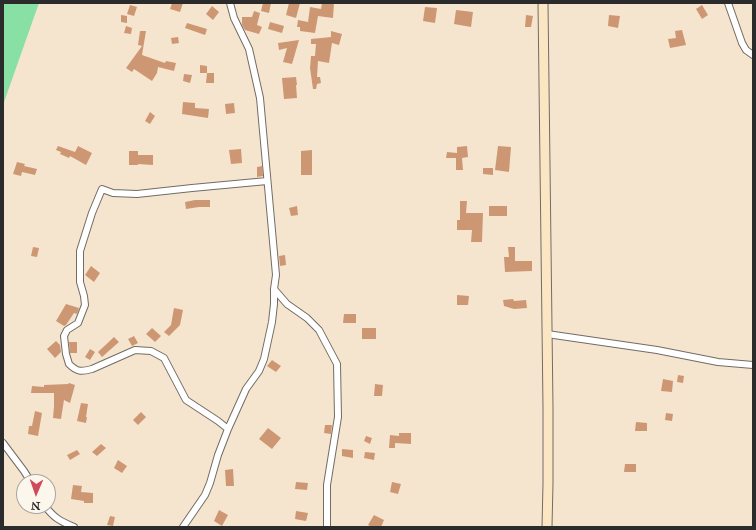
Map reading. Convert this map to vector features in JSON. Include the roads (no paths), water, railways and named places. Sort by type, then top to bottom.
[{"type":"street","points":[[184,527],[205,495],[228,429],[246,389],[259,371],[264,359],[272,322],[274,304],[276,275],[260,98],[249,50],[234,18],[230,3]]},
{"type":"street","points":[[543,3],[547,334],[547,527]]},
{"type":"street","points":[[728,3],[742,43],[746,50],[753,55]]},
{"type":"street","points":[[228,429],[186,400],[164,358],[151,351],[135,350],[92,369],[78,371],[69,364],[64,336],[67,330],[78,323],[85,305],[80,282],[80,251],[92,213],[102,189],[113,193],[137,194],[267,181]]},
{"type":"street","points":[[274,289],[287,304],[307,318],[320,330],[337,364],[338,417],[327,486],[327,527]]},
{"type":"street","points":[[547,334],[657,350],[718,362],[753,365]]},
{"type":"street","points":[[3,443],[26,474]]},
{"type":"street","points":[[51,514],[59,520],[74,527]]}]
